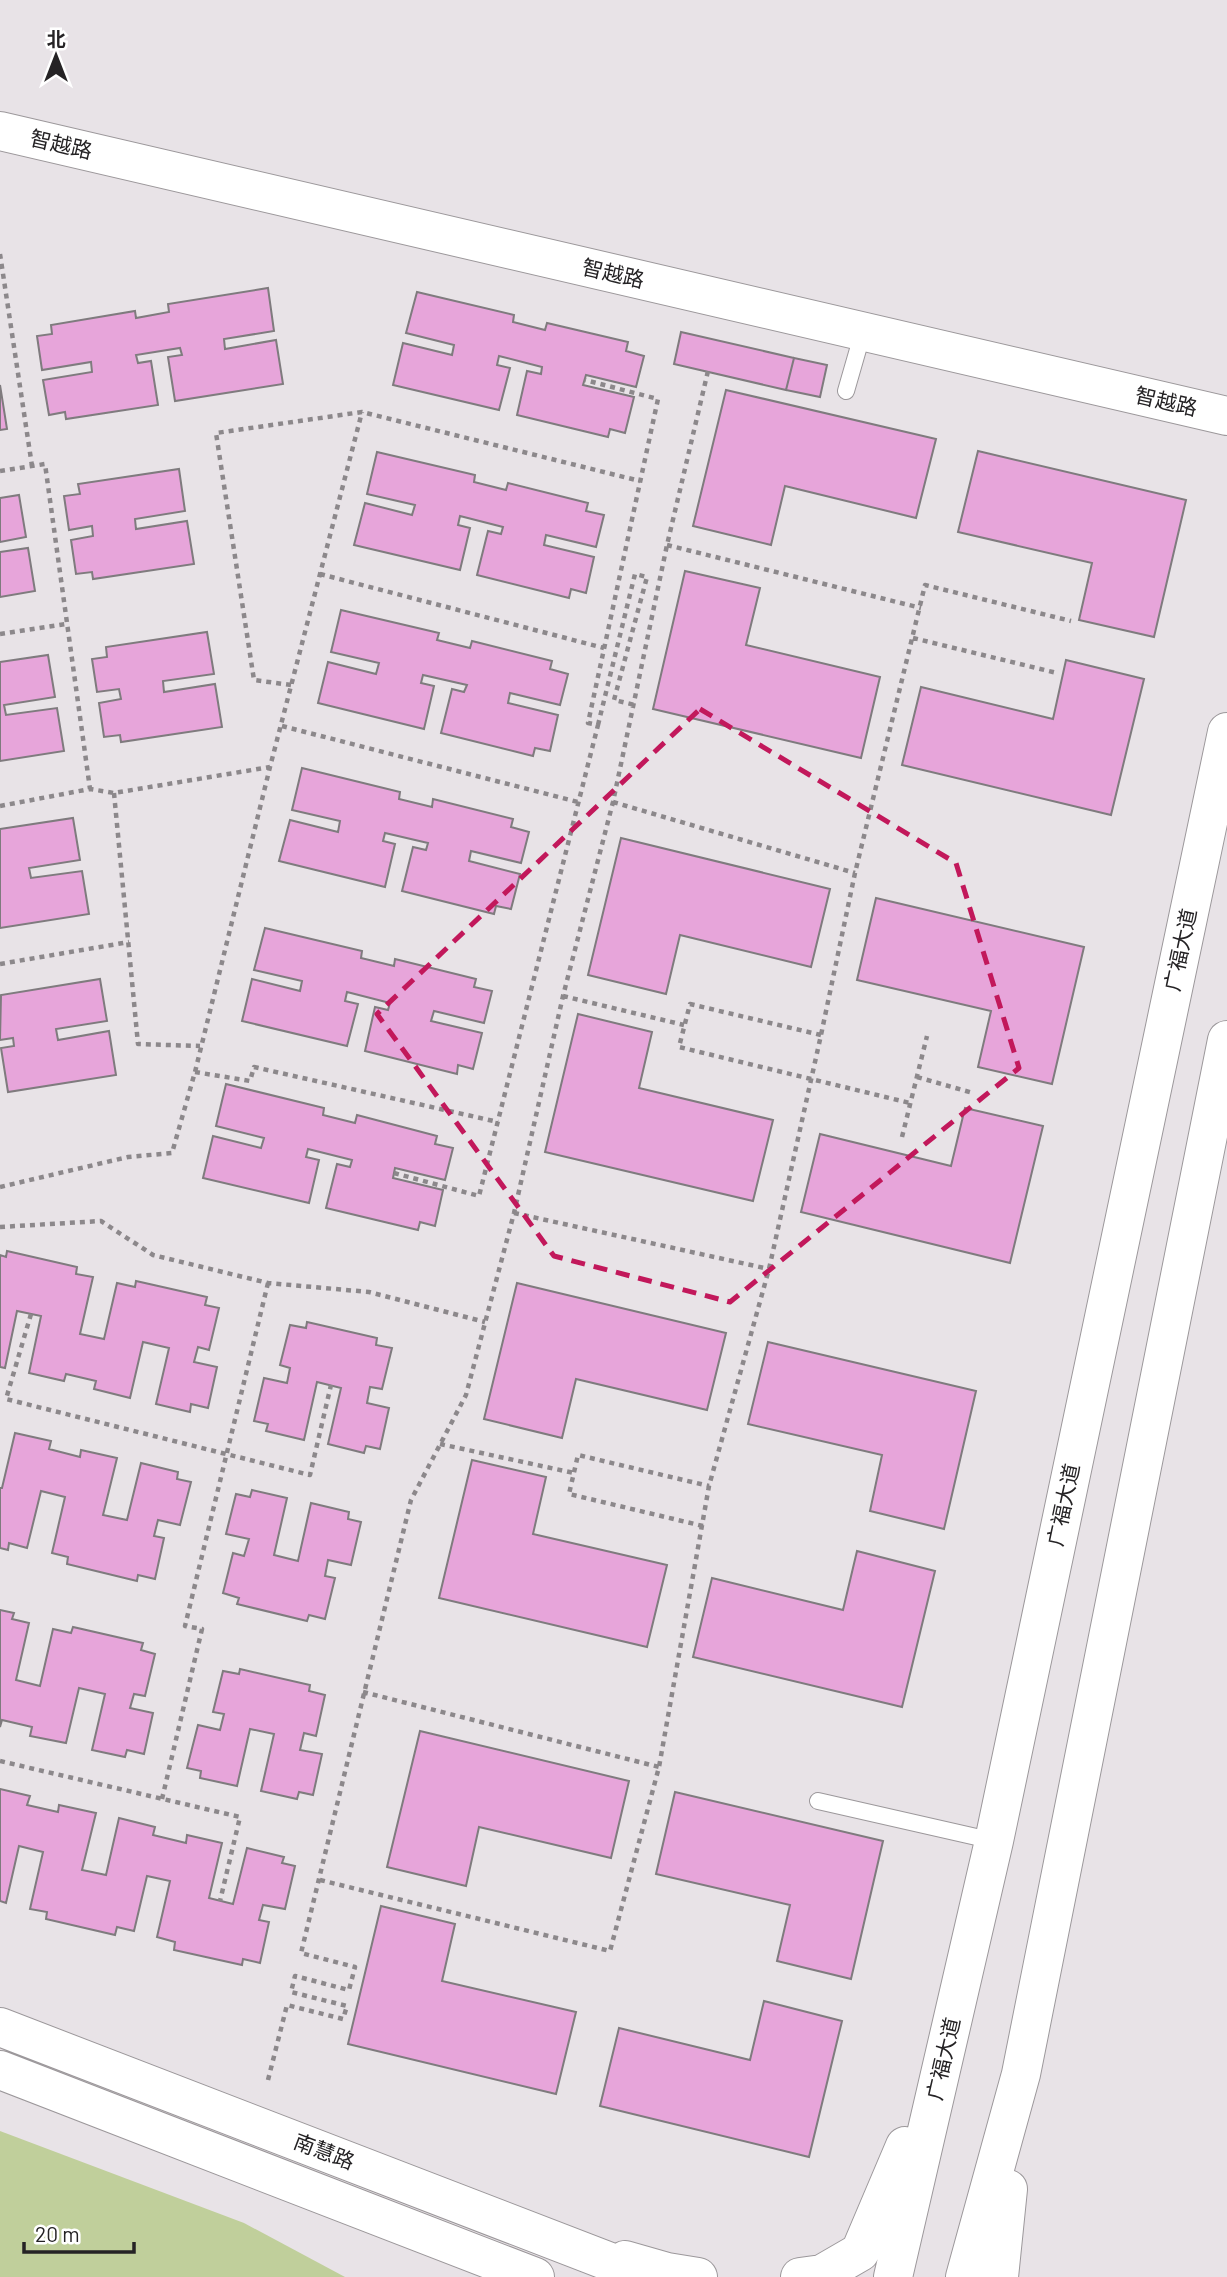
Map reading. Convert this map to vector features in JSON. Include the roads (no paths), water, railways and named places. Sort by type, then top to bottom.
[{"type":"main road","name":"智越路","points":[[0,131],[1227,416]]},
{"type":"main road","name":"广福大道","points":[[893,2277],[994,1841],[1227,732]]},
{"type":"main road","points":[[965,2277],[1021,2074],[1227,1040]]},
{"type":"main road","name":"南慧路","points":[[0,2027],[649,2277]]},
{"type":"main road","points":[[800,2277],[822,2274],[860,2252],[944,2058]]},
{"type":"main road","name":"南慧路","points":[[0,2070],[535,2277]]},
{"type":"main road","points":[[999,2277],[1021,2074]]},
{"type":"main road","points":[[365,2210],[490,2277]]},
{"type":"main road","points":[[544,2236],[667,2272],[698,2277]]},
{"type":"lane","points":[[846,391],[863,332]]},
{"type":"lane","points":[[818,1801],[994,1841]]}]
